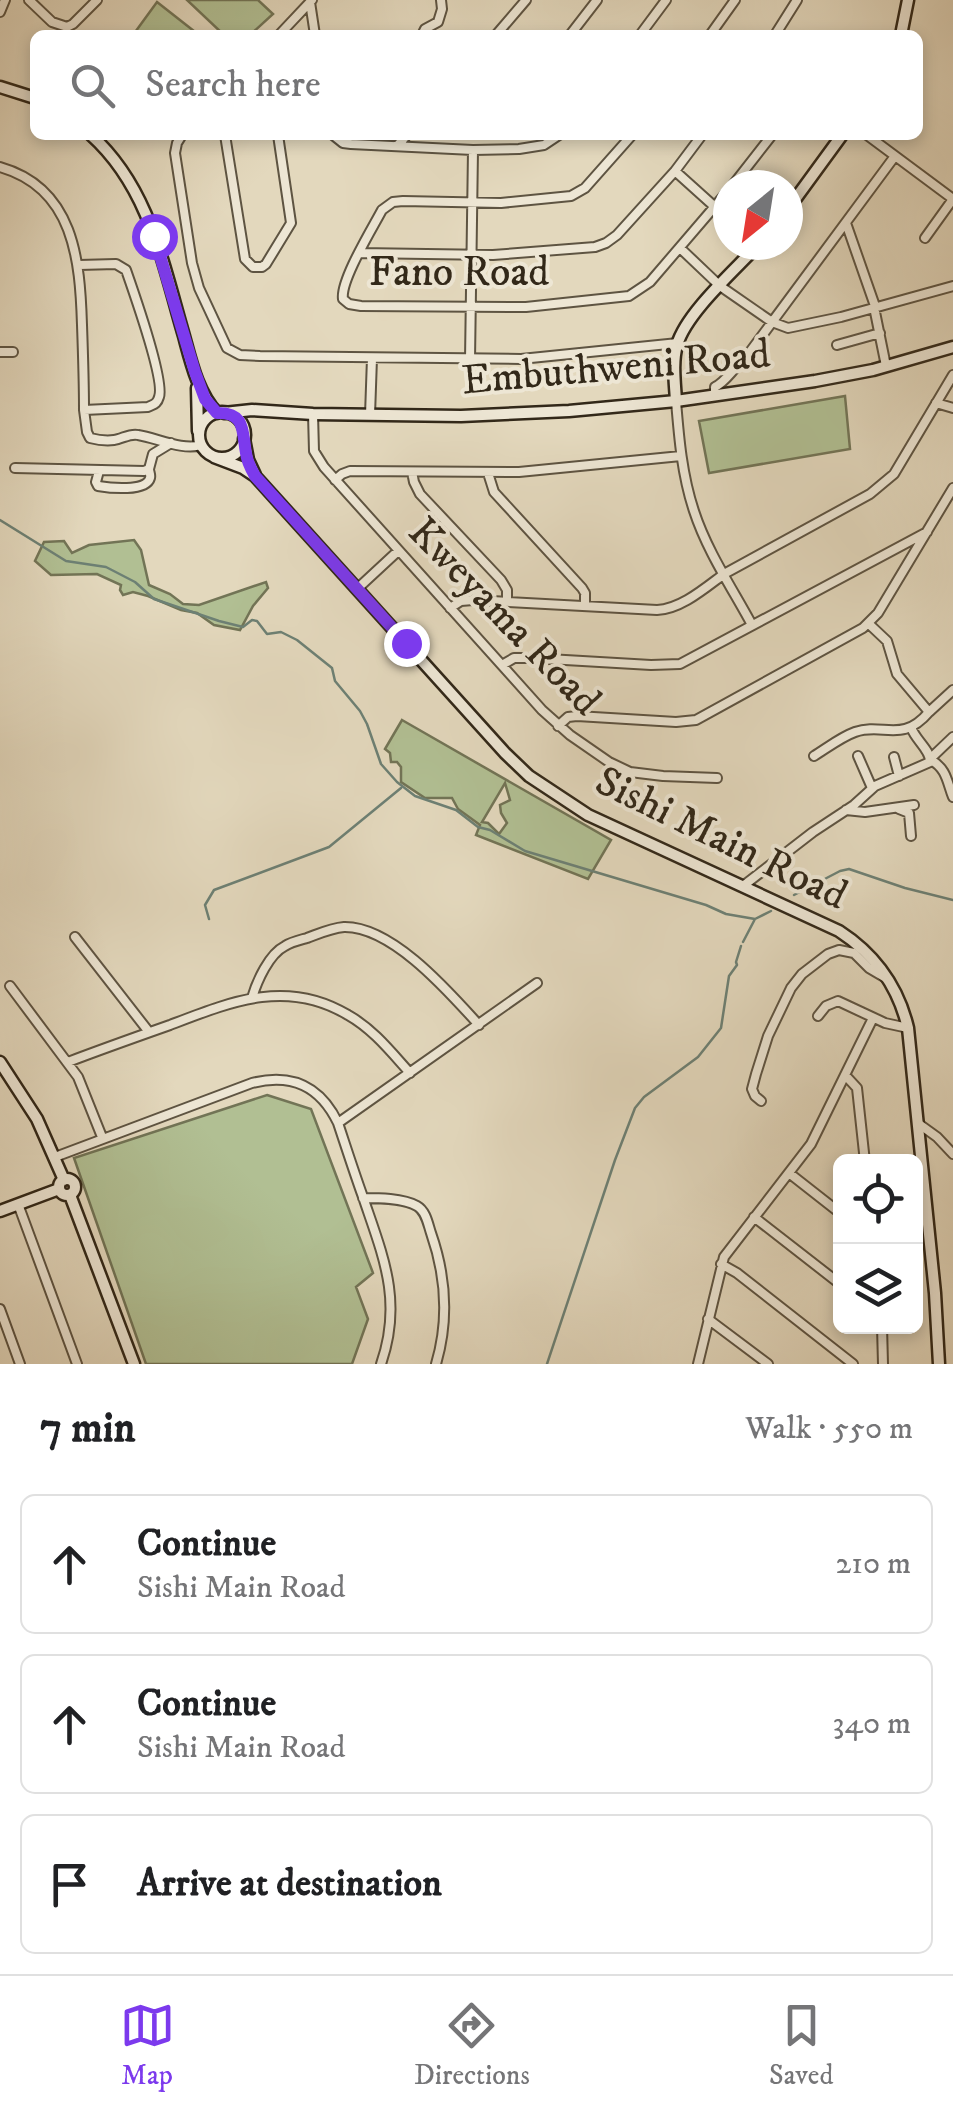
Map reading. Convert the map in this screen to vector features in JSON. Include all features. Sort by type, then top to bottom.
[{"type":"street","points":[[0,12],[5,0]]},
{"type":"street","points":[[29,0],[67,30]]},
{"type":"street","points":[[64,27],[73,24],[96,0]]},
{"type":"street","points":[[424,30],[438,22],[441,0]]},
{"type":"street","points":[[500,30],[526,0]]},
{"type":"street","points":[[574,30],[597,0]]},
{"type":"street","points":[[644,30],[666,0]]},
{"type":"street","points":[[714,30],[735,0]]},
{"type":"street","points":[[778,30],[798,0]]},
{"type":"street","points":[[901,30],[908,0]]},
{"type":"street","points":[[284,30],[311,1]]},
{"type":"street","points":[[311,1],[314,30]]},
{"type":"street","points":[[0,87],[30,96]]},
{"type":"street","points":[[96,140],[121,167],[147,214],[205,399],[220,413],[236,418],[244,434],[242,446],[230,457],[214,457],[200,440],[195,372]]},
{"type":"street","points":[[180,140],[174,153],[195,278],[228,348],[235,353],[521,359],[678,342]]},
{"type":"street","points":[[226,140],[245,259],[258,268],[266,264],[292,223],[279,140]]},
{"type":"street","points":[[339,140],[351,144],[473,150],[533,148],[553,140]]},
{"type":"street","points":[[397,146],[402,140]]},
{"type":"street","name":"Fano Road","points":[[628,140],[576,194],[526,201],[393,202],[382,210],[341,291],[342,298],[361,306],[471,308],[629,296],[650,282],[713,209]]},
{"type":"street","points":[[360,253],[471,256],[606,243],[675,171],[698,140]]},
{"type":"street","name":"Fano Road","points":[[744,170],[768,140]]},
{"type":"street","points":[[803,188],[838,140]]},
{"type":"street","points":[[874,140],[953,199],[925,238]]},
{"type":"street","points":[[470,360],[473,150]]},
{"type":"street","points":[[715,396],[715,387],[744,360],[895,156]]},
{"type":"street","points":[[0,167],[28,180],[49,197],[72,235],[79,265],[84,410],[90,438],[114,440],[133,434],[188,448],[200,440],[204,421],[220,413]]},
{"type":"street","points":[[675,171],[713,205]]},
{"type":"street","points":[[846,223],[874,306],[886,366]]},
{"type":"street","points":[[680,248],[720,286],[783,327],[841,317],[953,286]]},
{"type":"street","points":[[744,260],[687,324],[678,342],[674,372],[681,456],[695,514],[752,625]]},
{"type":"street","points":[[79,265],[116,264],[126,270],[161,392],[148,407],[84,410]]},
{"type":"street","points":[[838,344],[880,333]]},
{"type":"street","name":"Embuthweni Road","points":[[220,413],[252,410],[370,415],[530,414],[676,401],[815,381],[953,347]]},
{"type":"street","points":[[0,352],[14,352]]},
{"type":"street","points":[[370,415],[372,358]]},
{"type":"street","points":[[450,608],[467,600],[665,610],[884,484],[894,474],[953,376]]},
{"type":"street","points":[[936,403],[953,408]]},
{"type":"street","name":"Embuthweni Road","points":[[244,434],[255,417],[280,413]]},
{"type":"street","name":"Kweyama Road","points":[[313,414],[317,458],[558,726],[630,772],[717,778]]},
{"type":"street","name":"Sishi Main Road","points":[[244,434],[255,476]]},
{"type":"street","points":[[99,471],[98,486],[145,485],[153,454],[172,443]]},
{"type":"street","points":[[335,480],[350,471],[488,473],[681,456]]},
{"type":"street","name":"Sishi Main Road","points":[[214,457],[255,476],[529,776],[588,815],[840,931],[868,952],[890,980],[908,1028],[939,1364]]},
{"type":"street","points":[[15,468],[149,468]]},
{"type":"street","points":[[412,472],[420,494],[501,580],[507,590],[507,601]]},
{"type":"street","points":[[488,473],[494,492],[582,588],[585,605]]},
{"type":"street","points":[[558,726],[568,716],[696,720],[869,624],[953,488]]},
{"type":"street","points":[[502,665],[519,658],[680,664],[926,532]]},
{"type":"street","points":[[357,589],[398,550]]},
{"type":"street","points":[[869,624],[887,641],[897,674],[929,712]]},
{"type":"street","points":[[814,756],[854,732],[911,727],[953,690]]},
{"type":"street","points":[[911,727],[949,780],[953,797]]},
{"type":"street","points":[[743,886],[872,788],[928,764],[953,737]]},
{"type":"street","points":[[858,756],[872,788]]},
{"type":"street","points":[[894,756],[899,776]]},
{"type":"street","points":[[846,810],[865,812],[914,805]]},
{"type":"street","points":[[895,808],[909,813],[911,836]]},
{"type":"street","points":[[252,998],[280,949],[348,927],[368,932],[418,962],[479,1024]]},
{"type":"street","points":[[75,937],[148,1032]]},
{"type":"street","points":[[761,1100],[752,1089],[768,1036],[802,974],[839,950],[854,953],[890,980]]},
{"type":"street","points":[[338,1123],[537,983]]},
{"type":"street","points":[[10,986],[68,1062],[84,1089],[102,1138]]},
{"type":"street","points":[[68,1062],[220,1006],[252,998],[299,997],[346,1013],[370,1030],[410,1073]]},
{"type":"street","points":[[818,1016],[826,1006],[838,1001],[873,1018],[908,1028]]},
{"type":"street","points":[[698,1364],[727,1252],[811,1144],[873,1018]]},
{"type":"street","points":[[0,1062],[37,1119],[54,1157],[134,1364]]},
{"type":"street","points":[[845,1075],[857,1088],[864,1154]]},
{"type":"street","points":[[54,1157],[267,1079],[290,1080],[309,1088],[326,1103],[338,1123],[385,1260],[390,1332],[380,1364]]},
{"type":"street","points":[[919,1124],[953,1154]]},
{"type":"street","points":[[789,1174],[833,1208]]},
{"type":"street","points":[[0,1211],[64,1188]]},
{"type":"street","points":[[363,1198],[412,1204],[426,1218],[444,1290],[436,1364]]},
{"type":"street","points":[[18,1204],[76,1364]]},
{"type":"street","points":[[754,1217],[833,1279]]},
{"type":"street","points":[[923,1231],[928,1230]]},
{"type":"street","points":[[721,1264],[853,1364]]},
{"type":"street","points":[[0,1309],[20,1364]]},
{"type":"street","points":[[708,1319],[768,1364]]},
{"type":"street","points":[[882,1334],[883,1364]]},
{"type":"green space","points":[[187,0],[258,0],[273,14],[255,30],[219,30]]},
{"type":"green space","points":[[157,2],[193,30],[137,30]]},
{"type":"green space","points":[[845,396],[850,449],[709,473],[699,421]]},
{"type":"green space","points":[[134,540],[141,550],[149,585],[183,604],[199,605],[266,582],[268,588],[240,630],[214,625],[197,613],[148,596],[133,592],[123,595],[121,585],[97,574],[51,575],[35,561],[44,542],[64,541],[72,553],[89,545]]},
{"type":"green space","points":[[402,720],[611,840],[588,879],[476,835],[480,825],[458,809],[452,798],[425,798],[401,782],[401,767],[391,762],[385,749]],"holes":[[[505,783],[510,800],[500,805],[507,823],[499,834],[482,822]]]},
{"type":"green space","points":[[267,1095],[311,1109],[373,1273],[356,1287],[368,1319],[352,1364],[146,1364],[74,1158]]},
{"type":"waterway","points":[[0,520],[66,561],[106,567],[135,582],[154,599],[243,627],[257,621],[267,634],[281,632],[297,640],[332,668],[335,681],[367,724],[381,764],[415,796],[456,810],[478,827],[525,851],[726,914],[755,919]]},
{"type":"waterway","points":[[209,919],[205,905],[214,890],[329,847],[401,788]]},
{"type":"waterway","points":[[794,895],[849,869],[953,900]]},
{"type":"waterway","points":[[743,942],[755,919],[771,911]]},
{"type":"waterway","points":[[547,1364],[635,1108],[698,1057],[721,1028],[729,976],[737,965],[741,946]]},
{"type":"route","points":[[154,236],[205,399],[217,413],[230,414],[241,424],[255,476],[406,643]]}]
